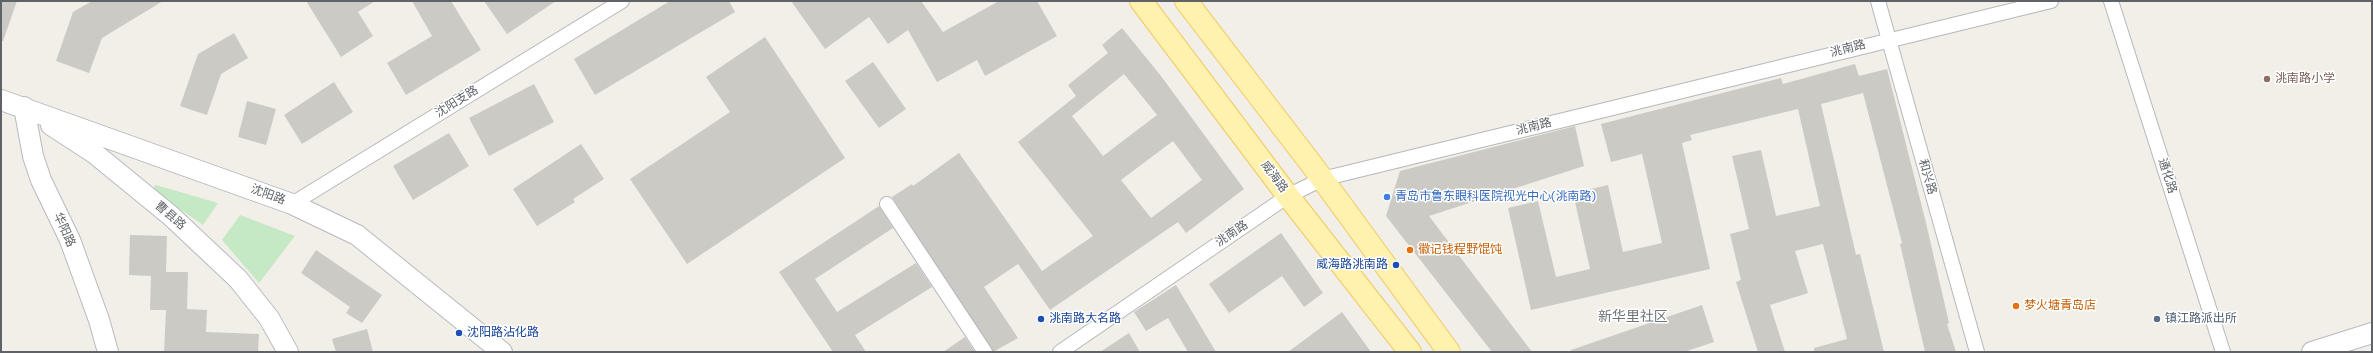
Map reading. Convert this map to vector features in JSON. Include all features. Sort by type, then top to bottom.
[{"type":"main road","name":"威海路","points":[[1141,1],[1288,196],[1410,352]]},
{"type":"main road","points":[[1186,1],[1322,179],[1449,352]]},
{"type":"main road","name":"沈阳路","points":[[1,100],[292,204],[358,235],[502,352]]},
{"type":"main road","name":"华阳路","points":[[24,107],[33,156],[42,180],[70,240],[99,320],[108,352]]},
{"type":"main road","name":"曹县路","points":[[24,107],[94,153],[171,216],[238,279],[269,318],[288,352]]},
{"type":"main road","points":[[2312,352],[2372,333]]},
{"type":"street","name":"沈阳支路","points":[[292,204],[622,1]]},
{"type":"street","name":"和兴路","points":[[1878,1],[1977,352]]},
{"type":"street","name":"洮南路","points":[[1060,352],[1288,196],[1322,179],[1888,39],[2051,1]]},
{"type":"street","name":"通化路","points":[[2111,1],[2223,352]]},
{"type":"street","points":[[887,204],[985,352]]},
{"type":"green space","points":[[156,185],[218,203],[203,225],[152,190]]},
{"type":"green space","points":[[240,215],[295,236],[259,283],[222,240]]},
{"type":"building","points":[[1,1],[17,1],[3,41],[1,41]]},
{"type":"building","points":[[92,1],[163,1],[102,38],[89,73],[56,61],[73,12]]},
{"type":"building","points":[[306,1],[375,1],[358,12],[373,36],[341,57]]},
{"type":"building","points":[[412,1],[451,1],[481,50],[406,95],[387,63],[432,36]]},
{"type":"building","points":[[484,1],[556,1],[507,34]]},
{"type":"building","points":[[670,1],[729,1],[735,12],[595,95],[574,59]]},
{"type":"building","points":[[791,1],[921,1],[943,32],[999,1],[1037,1],[1057,36],[985,76],[977,60],[937,82],[908,30],[888,44],[869,17],[825,49]]},
{"type":"building","points":[[1122,28],[1161,76],[1244,189],[1186,233],[1178,222],[1050,310],[1018,264],[984,287],[1018,338],[993,352],[892,197],[912,184],[913,186],[959,153],[1042,271],[1093,236],[1018,142],[1076,96],[1068,85],[1108,53],[1102,45]],"holes":[[[1124,74],[1157,115],[1103,156],[1072,116]],[[1173,141],[1202,180],[1151,218],[1121,180]]]},
{"type":"building","points":[[234,33],[248,58],[221,74],[207,115],[180,106],[198,54]]},
{"type":"building","points":[[765,37],[845,158],[687,264],[630,179],[730,112],[706,77]]},
{"type":"building","points":[[873,62],[906,109],[879,128],[845,81]]},
{"type":"building","points":[[1855,64],[1859,76],[1887,69],[1926,223],[1949,323],[1947,324],[1956,352],[1925,352],[1900,244],[1902,243],[1863,93],[1821,104],[1856,255],[1860,254],[1884,352],[1814,352],[1814,348],[1847,339],[1823,244],[1795,251],[1808,293],[1770,305],[1785,352],[1758,352],[1736,282],[1741,280],[1730,234],[1749,229],[1732,156],[1761,150],[1776,216],[1820,206],[1798,109],[1690,135],[1692,140],[1682,143],[1710,269],[1531,310],[1508,208],[1538,201],[1556,277],[1590,269],[1573,193],[1608,185],[1623,252],[1662,243],[1642,154],[1611,162],[1601,124],[1781,78],[1783,84]]},
{"type":"building","points":[[334,82],[353,112],[302,144],[284,115]]},
{"type":"building","points":[[534,84],[554,122],[489,156],[469,118]]},
{"type":"building","points":[[247,101],[276,109],[266,145],[238,137]]},
{"type":"building","points":[[1575,126],[1584,166],[1429,216],[1532,352],[1492,352],[1386,216],[1400,171]]},
{"type":"building","points":[[449,133],[469,166],[413,200],[393,166]]},
{"type":"building","points":[[581,144],[604,179],[573,199],[575,202],[537,226],[513,189]]},
{"type":"building","points":[[879,206],[893,228],[815,279],[837,312],[916,263],[932,287],[855,335],[866,352],[833,352],[779,272]]},
{"type":"building","points":[[1281,233],[1323,293],[1304,307],[1282,276],[1229,313],[1209,284]]},
{"type":"building","points":[[130,235],[167,236],[166,272],[188,272],[187,309],[207,310],[206,332],[259,334],[258,352],[164,352],[166,310],[150,310],[151,276],[129,275]]},
{"type":"building","points":[[316,250],[382,295],[362,323],[346,313],[350,307],[301,273]]},
{"type":"building","points":[[1176,285],[1216,352],[1188,352],[1168,318],[1146,331],[1134,312]]},
{"type":"building","points":[[1702,305],[1714,342],[1684,352],[1571,352],[1571,350]]},
{"type":"building","points":[[1342,312],[1371,352],[1288,352]]},
{"type":"building","points":[[367,329],[373,352],[336,352],[332,339]]},
{"type":"building","points":[[1129,333],[1140,352],[1100,352]]},
{"type":"building","points":[[965,337],[975,352],[943,352]]},
{"type":"place","name":"洮南路小学","points":[[2267,79]]},
{"type":"place","name":"青岛市鲁东眼科医院视光中心(洮南路)","points":[[1387,197]]},
{"type":"place","name":"徽记钱程野馄饨","points":[[1410,250]]},
{"type":"place","name":"威海路洮南路","points":[[1396,265]]},
{"type":"place","name":"梦火塘青岛店","points":[[2016,306]]},
{"type":"place","name":"洮南路大名路","points":[[1041,319]]},
{"type":"place","name":"镇江路派出所","points":[[2157,319]]},
{"type":"place","name":"沈阳路沾化路","points":[[459,333]]},
{"type":"district","name":"新华里社区","points":[[1633,317]]}]
